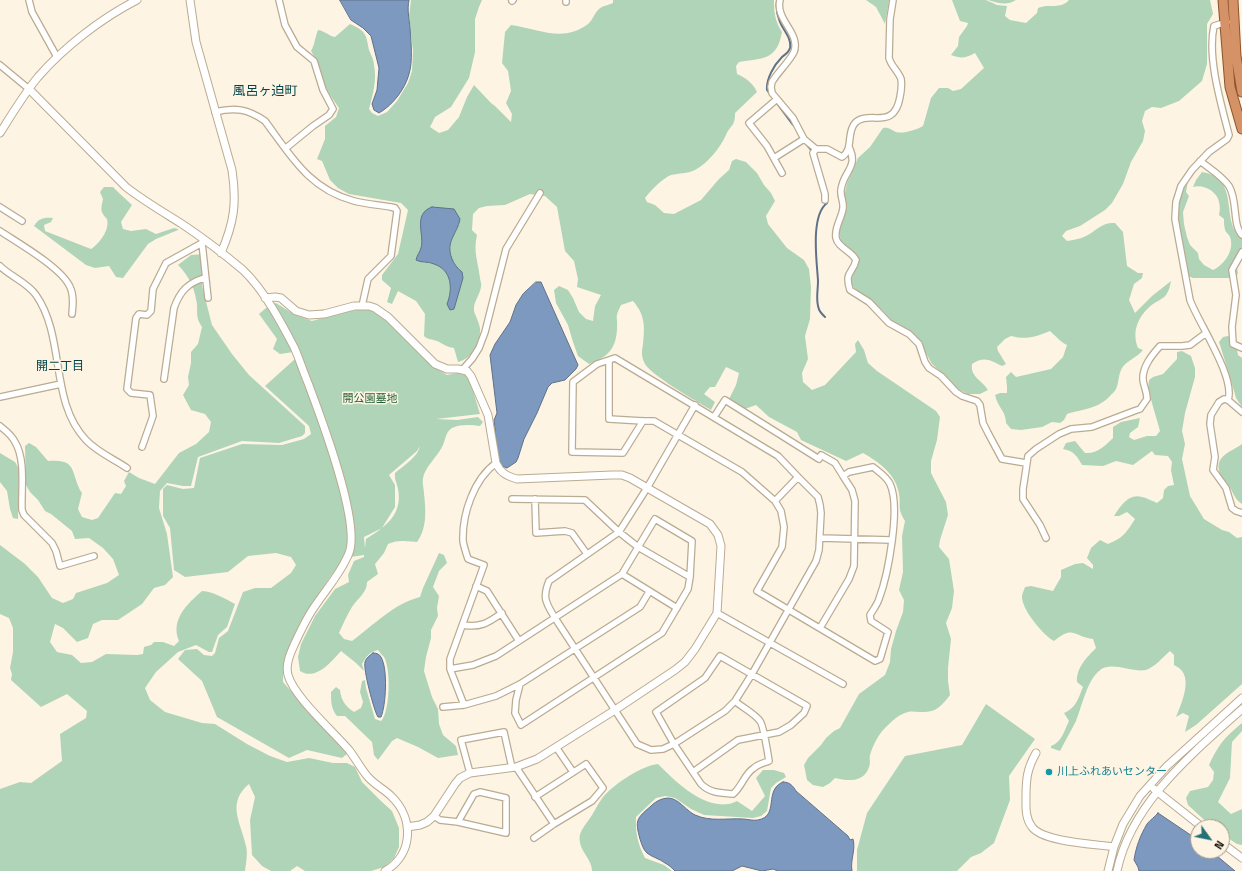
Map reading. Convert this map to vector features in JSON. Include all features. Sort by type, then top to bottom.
[{"type":"highway","points":[[1223,0],[1230,87],[1242,129]]},
{"type":"highway","points":[[1233,0],[1238,21],[1236,56],[1242,92]]},
{"type":"street","points":[[29,0],[32,12],[57,57]]},
{"type":"street","points":[[1,128],[29,89],[57,57],[120,8],[137,0]]},
{"type":"street","points":[[190,0],[196,42],[232,170],[234,188],[233,217],[230,232],[221,253]]},
{"type":"street","points":[[279,0],[285,25],[297,47],[314,61],[323,90],[333,109],[329,115],[286,148]]},
{"type":"street","points":[[780,0],[779,10],[795,41],[795,46],[793,52],[772,82],[772,93],[793,118],[804,139],[816,149],[827,149],[842,157],[849,147],[851,131],[855,123],[872,118],[886,118],[893,114],[899,104],[901,80],[890,64],[889,58],[890,19],[893,0]]},
{"type":"street","points":[[1228,400],[1230,394],[1224,368],[1190,300],[1175,219],[1176,202],[1181,186],[1200,161],[1209,152],[1227,139],[1228,135],[1217,87],[1212,45],[1214,26],[1224,22],[1238,21]]},
{"type":"street","points":[[0,65],[29,89],[126,187],[139,198],[183,225],[203,242],[221,253],[243,271],[256,285],[265,298],[295,349],[318,408],[337,468],[345,496],[352,533],[350,550],[343,567],[309,614],[290,653],[287,671],[288,677],[293,687],[349,750],[370,779],[392,796],[402,810],[407,827],[407,844],[398,861],[385,871]]},
{"type":"street","points":[[777,99],[749,123],[768,146],[782,174]]},
{"type":"street","points":[[215,112],[234,109],[250,112],[265,121],[300,168],[328,191],[355,201],[395,208],[397,211],[391,256],[368,279],[362,306]]},
{"type":"street","points":[[774,158],[804,139]]},
{"type":"street","points":[[849,147],[853,154],[853,160],[842,184],[841,196],[844,207],[836,232],[836,239],[854,256],[856,260],[855,265],[850,271],[848,279],[850,290],[868,302],[889,323],[909,334],[919,344],[925,362],[956,392],[977,402],[980,405],[988,433],[1002,459],[1026,463]]},
{"type":"street","points":[[816,149],[813,153],[825,194],[825,200]]},
{"type":"street","points":[[1200,161],[1222,179],[1229,187],[1234,202],[1237,226],[1242,235]]},
{"type":"street","points":[[463,370],[479,348],[485,332],[506,250],[540,193]]},
{"type":"street","points":[[0,207],[22,221]]},
{"type":"street","points":[[0,231],[52,267],[67,280],[71,288],[73,299],[72,314]]},
{"type":"street","points":[[203,242],[205,263],[204,278],[208,298]]},
{"type":"street","points":[[142,447],[153,416],[150,395],[131,392],[127,389],[136,318],[139,314],[147,315],[151,311],[153,290],[166,263],[203,242]]},
{"type":"street","points":[[1242,252],[1232,270],[1236,295],[1231,336],[1233,344],[1242,348]]},
{"type":"street","points":[[0,266],[30,288],[44,308],[50,324],[64,400],[79,431],[87,442],[127,468]]},
{"type":"street","points":[[164,379],[174,308],[178,297],[196,280],[204,278]]},
{"type":"street","points":[[265,298],[281,298],[296,311],[309,315],[324,314],[354,306],[375,308],[385,315],[435,364],[447,369],[463,370],[471,376],[488,415],[496,462],[498,468],[503,474],[517,479],[622,476],[630,478],[710,524],[718,535],[721,546],[717,613],[695,649],[685,662],[615,710],[537,759],[514,767],[470,773],[460,778],[454,784],[434,816],[427,822],[420,825],[407,827]]},
{"type":"street","points":[[1046,538],[1032,511],[1023,499],[1026,463],[1031,452],[1059,434],[1070,429],[1092,426],[1140,409],[1147,399],[1143,379],[1144,371],[1153,354],[1160,346],[1190,345],[1206,333]]},
{"type":"street","points":[[643,421],[623,453],[572,452],[574,382],[597,364],[615,358],[695,405],[778,456],[818,497],[821,513],[819,550],[816,561],[735,702],[725,711],[674,744],[657,750],[644,748],[637,744],[545,602],[545,592],[549,581],[619,532],[647,488],[695,405]]},
{"type":"street","points":[[609,361],[608,419],[654,421],[742,472],[782,511],[784,526],[782,547],[757,591],[875,661],[880,659],[888,632],[871,621],[870,615],[879,601],[889,559],[894,510],[892,491],[887,479],[873,467],[849,472],[843,476]]},
{"type":"street","points":[[0,397],[61,384]]},
{"type":"street","points":[[1242,412],[1228,400],[1224,399],[1219,402],[1211,415],[1210,424],[1215,458],[1212,470],[1226,488],[1232,508],[1242,513]]},
{"type":"street","points":[[714,417],[725,400],[813,456],[819,459],[821,455],[835,463],[852,490],[855,501],[854,566],[849,578],[820,628]]},
{"type":"street","points":[[0,426],[11,435],[20,451],[22,510],[24,515],[52,543],[56,550],[60,566],[94,556]]},
{"type":"street","points":[[464,705],[450,669],[450,659],[484,565],[468,559],[463,542],[464,522],[477,485],[490,467],[496,462]]},
{"type":"street","points":[[774,502],[798,477]]},
{"type":"street","points":[[512,499],[585,500],[619,532],[638,547],[690,577]]},
{"type":"street","points":[[534,499],[536,533],[572,532],[587,554]]},
{"type":"street","points":[[450,669],[484,661],[496,656],[622,574],[655,520],[692,541],[688,589],[662,633],[593,677],[521,726],[515,713],[516,700],[520,684]]},
{"type":"street","points":[[820,538],[892,540]]},
{"type":"street","points":[[622,574],[677,608]]},
{"type":"street","points":[[476,586],[487,591],[519,641]]},
{"type":"street","points":[[443,707],[464,705],[496,696],[520,684],[640,607],[649,592]]},
{"type":"street","points":[[463,625],[473,627],[488,623],[502,613]]},
{"type":"street","points":[[717,613],[843,684]]},
{"type":"street","points":[[693,772],[738,740],[763,734],[779,732],[791,725],[804,713],[807,706],[720,656],[705,678],[656,712],[674,744],[701,784],[706,789],[713,792],[732,794],[737,790],[755,766],[769,761],[763,734],[763,725],[754,714],[735,702]]},
{"type":"street","points":[[1108,871],[1114,847],[1123,824],[1140,796],[1167,766],[1242,698]]},
{"type":"street","points":[[1117,871],[1131,831],[1157,792],[1174,773],[1242,709]]},
{"type":"street","points":[[470,773],[461,740],[504,732],[514,767],[554,824]]},
{"type":"street","points":[[556,747],[573,772]]},
{"type":"street","points":[[1036,753],[1029,764],[1026,776],[1026,811],[1032,828],[1048,837],[1114,847]]},
{"type":"street","points":[[534,838],[592,801],[603,788],[586,764],[535,796]]},
{"type":"street","points":[[1149,785],[1192,819]]},
{"type":"street","points":[[434,816],[440,820],[458,822],[506,833],[506,798],[480,792],[474,794],[458,822]]},
{"type":"street","points":[[1230,849],[1242,858]]},
{"type":"green space","points":[[411,0],[482,0],[475,19],[475,52],[469,78],[451,107],[435,117],[430,127],[439,133],[448,130],[459,117],[467,97],[474,85],[511,122],[512,114],[506,103],[511,91],[508,71],[502,63],[505,32],[511,25],[551,33],[569,33],[579,30],[588,24],[597,11],[602,7],[613,3],[613,0],[774,0],[775,17],[782,32],[780,41],[776,48],[767,56],[739,62],[736,66],[737,74],[749,81],[757,92],[735,113],[733,123],[720,145],[709,159],[695,170],[671,175],[664,179],[645,198],[647,202],[655,205],[664,213],[674,214],[701,200],[729,170],[732,161],[736,159],[746,162],[757,173],[775,201],[766,216],[768,224],[787,248],[804,260],[809,269],[811,287],[810,319],[805,336],[808,359],[802,373],[803,382],[812,390],[825,385],[856,352],[855,344],[858,340],[864,350],[868,363],[877,371],[936,411],[940,417],[937,440],[931,461],[931,473],[946,502],[948,515],[939,547],[949,559],[954,591],[952,608],[946,623],[951,639],[948,668],[950,695],[941,706],[934,710],[925,712],[908,712],[898,716],[890,723],[876,740],[870,755],[869,767],[863,776],[855,780],[835,778],[823,787],[813,785],[807,780],[804,765],[808,758],[826,738],[840,728],[859,694],[885,675],[890,662],[891,649],[903,612],[904,600],[899,590],[903,572],[902,536],[905,521],[900,510],[899,494],[894,480],[886,469],[863,453],[846,461],[801,440],[797,432],[769,417],[756,405],[742,410],[729,399],[736,385],[739,373],[726,367],[715,387],[710,387],[704,394],[715,402],[711,410],[664,380],[647,367],[642,357],[644,332],[643,321],[640,311],[633,301],[621,305],[619,309],[617,315],[615,342],[606,355],[589,364],[578,356],[568,325],[556,303],[554,290],[559,286],[568,290],[579,312],[586,319],[593,321],[595,306],[601,295],[577,287],[578,279],[574,261],[565,251],[557,207],[545,196],[530,194],[505,205],[479,208],[473,214],[472,230],[477,235],[476,252],[481,285],[474,311],[480,328],[480,334],[475,350],[467,358],[458,362],[454,348],[424,336],[425,314],[416,301],[398,291],[392,304],[387,302],[391,288],[382,280],[382,275],[398,254],[408,210],[401,203],[349,194],[338,188],[330,180],[322,161],[317,159],[325,139],[325,126],[336,117],[339,108],[325,86],[311,51],[318,30],[335,37],[350,24],[362,31],[366,37],[369,50],[374,61],[375,71],[374,87],[369,109],[372,113],[378,116],[387,112],[397,101],[408,83],[412,71],[413,51],[409,16]]},
{"type":"green space","points":[[866,0],[889,0],[885,24],[876,7]]},
{"type":"green space","points":[[952,0],[986,0],[997,5],[1007,6],[1005,16],[1010,20],[1026,23],[1037,13],[1038,8],[1062,5],[1069,0],[1210,0],[1213,14],[1207,24],[1207,64],[1202,81],[1179,101],[1161,108],[1152,107],[1145,111],[1142,121],[1145,131],[1143,141],[1131,162],[1123,184],[1112,203],[1105,210],[1080,226],[1066,231],[1062,236],[1067,241],[1076,239],[1086,236],[1103,225],[1115,223],[1123,232],[1127,266],[1138,273],[1143,273],[1142,278],[1134,284],[1129,300],[1135,313],[1152,296],[1171,281],[1166,295],[1148,308],[1140,318],[1135,335],[1138,348],[1143,350],[1122,368],[1115,391],[1100,404],[1067,414],[1064,420],[1060,423],[1052,422],[1042,427],[1021,430],[1011,429],[1006,423],[1005,415],[995,395],[1007,393],[1006,377],[1011,372],[1016,377],[1051,369],[1063,357],[1067,345],[1060,341],[1050,331],[1031,337],[1022,338],[1011,336],[1005,339],[997,347],[1006,364],[1002,366],[987,360],[980,360],[972,364],[973,372],[988,390],[980,394],[968,394],[958,389],[932,364],[922,346],[895,324],[882,310],[851,285],[859,259],[841,241],[839,232],[846,205],[844,197],[847,183],[858,158],[870,147],[883,128],[896,132],[906,132],[923,126],[931,98],[939,88],[948,88],[953,91],[961,89],[984,68],[975,53],[963,57],[951,55],[958,46],[959,37],[968,23],[960,21]]},
{"type":"green space","points":[[988,0],[1016,0],[1009,3],[999,3]]},
{"type":"green space","points":[[1202,172],[1214,176],[1222,183],[1226,192],[1235,231],[1242,238],[1242,259],[1237,267],[1238,274],[1232,278],[1193,278],[1188,276],[1181,242],[1178,210],[1181,196],[1188,181],[1186,192],[1189,196],[1183,212],[1184,224],[1190,245],[1198,253],[1199,259],[1204,265],[1213,270],[1225,261],[1231,247],[1230,237],[1225,229],[1224,219],[1219,215],[1220,207],[1218,198],[1209,189],[1197,186],[1193,187]]},
{"type":"green space","points":[[104,187],[113,187],[132,205],[121,222],[123,229],[131,231],[146,229],[156,234],[174,228],[178,229],[148,244],[123,278],[116,277],[109,266],[95,268],[86,265],[34,226],[42,219],[53,218],[51,222],[44,225],[45,231],[91,249],[97,244],[107,228],[108,223],[107,219],[103,215],[103,199],[100,192]]},
{"type":"green space","points":[[204,254],[202,286],[212,325],[249,375],[305,426],[305,433],[302,436],[279,443],[242,441],[198,457],[191,486],[167,483],[160,491],[159,508],[167,534],[173,577],[165,585],[154,588],[142,604],[118,620],[102,620],[93,624],[88,638],[77,642],[63,628],[55,624],[50,642],[57,652],[72,655],[81,663],[92,662],[106,654],[143,654],[144,647],[151,645],[154,642],[163,642],[174,646],[179,641],[177,633],[178,619],[191,601],[202,591],[215,594],[235,604],[227,627],[218,635],[212,652],[209,652],[196,645],[178,652],[156,672],[145,688],[150,700],[165,712],[202,723],[215,724],[247,744],[270,756],[287,762],[309,758],[333,763],[347,763],[355,767],[362,782],[392,811],[399,828],[399,847],[394,858],[384,867],[371,871],[305,871],[297,866],[290,871],[271,871],[262,866],[252,855],[250,820],[255,797],[249,784],[238,798],[237,806],[237,814],[247,849],[245,871],[0,871],[0,789],[20,782],[31,783],[62,761],[60,734],[86,718],[87,711],[67,694],[41,707],[11,680],[12,674],[10,668],[13,652],[13,628],[9,618],[0,614],[0,545],[25,564],[38,577],[52,598],[63,603],[73,599],[76,593],[107,583],[119,575],[113,559],[103,548],[89,538],[75,539],[72,531],[45,511],[38,500],[30,492],[26,485],[25,446],[29,443],[36,447],[48,461],[65,462],[69,465],[82,493],[78,509],[82,517],[92,520],[98,518],[115,493],[121,494],[126,486],[124,481],[129,472],[139,478],[155,484],[179,453],[196,444],[209,432],[211,422],[205,414],[191,410],[183,395],[189,385],[188,377],[191,363],[191,352],[198,344],[202,327],[197,316],[197,303],[194,289],[187,276],[178,265],[191,255]]},
{"type":"green space","name":"開公園墓地","points":[[276,303],[295,315],[312,321],[349,311],[368,309],[382,317],[424,359],[437,369],[447,375],[457,373],[466,375],[471,384],[480,414],[436,419],[457,420],[478,417],[483,422],[480,426],[459,426],[452,428],[448,432],[440,451],[424,474],[423,482],[425,513],[423,531],[420,537],[417,542],[399,541],[388,544],[384,553],[375,564],[378,574],[367,582],[366,589],[352,607],[339,633],[344,639],[352,641],[392,610],[410,600],[420,597],[439,553],[444,555],[447,563],[439,571],[433,587],[439,596],[437,608],[438,616],[431,630],[431,638],[424,671],[432,697],[438,709],[439,724],[443,735],[456,746],[458,755],[438,758],[397,738],[392,741],[378,760],[374,755],[372,742],[345,716],[337,716],[332,708],[331,692],[336,687],[340,690],[341,697],[344,702],[354,712],[361,708],[363,702],[360,692],[362,681],[365,680],[375,719],[381,721],[384,716],[388,700],[388,670],[384,657],[378,650],[370,653],[365,659],[362,664],[364,671],[341,651],[328,665],[317,672],[312,674],[300,671],[298,657],[301,644],[315,616],[335,589],[349,582],[348,575],[354,561],[364,557],[364,555],[344,558],[313,601],[295,633],[284,665],[283,682],[347,754],[342,758],[307,750],[289,758],[217,717],[202,681],[178,659],[185,650],[197,649],[204,655],[212,656],[215,653],[219,638],[228,631],[243,592],[255,588],[271,588],[291,573],[296,565],[291,557],[276,553],[248,556],[228,572],[185,577],[174,570],[170,528],[163,516],[163,489],[167,485],[183,489],[194,488],[200,458],[242,444],[282,445],[304,439],[311,434],[309,426],[265,386],[295,359],[293,352],[280,354],[273,349],[277,339],[259,314],[266,308]],"holes":[[[420,446],[413,458],[395,473],[399,498],[398,506],[391,519],[382,528],[395,507],[395,485],[389,475],[417,451]],[[382,528],[366,539],[365,548],[364,537]]]},
{"type":"green space","points":[[1228,336],[1236,342],[1238,355],[1242,358],[1242,407],[1236,398],[1219,342],[1223,337]]},
{"type":"green space","points":[[1182,351],[1191,356],[1195,368],[1195,377],[1185,413],[1182,431],[1185,444],[1182,459],[1190,496],[1204,519],[1222,530],[1229,532],[1237,538],[1242,537],[1242,684],[1196,725],[1185,732],[1189,716],[1183,713],[1176,717],[1184,694],[1186,681],[1182,671],[1174,665],[1174,655],[1170,651],[1156,664],[1146,670],[1115,667],[1104,668],[1095,675],[1091,681],[1076,721],[1060,751],[1051,748],[1051,746],[1058,742],[1062,736],[1069,721],[1064,713],[1074,706],[1083,687],[1077,682],[1080,667],[1096,648],[1093,639],[1073,633],[1061,636],[1054,641],[1045,634],[1034,622],[1025,608],[1022,596],[1025,587],[1031,586],[1053,591],[1061,577],[1061,570],[1075,564],[1083,563],[1093,569],[1093,565],[1087,558],[1091,548],[1100,540],[1108,544],[1121,537],[1135,519],[1127,512],[1119,516],[1114,516],[1125,502],[1137,496],[1157,503],[1163,498],[1164,490],[1168,486],[1174,485],[1171,470],[1172,462],[1168,456],[1155,455],[1152,451],[1133,465],[1116,461],[1103,466],[1082,465],[1075,454],[1063,449],[1066,443],[1075,441],[1085,453],[1097,451],[1104,447],[1113,438],[1113,427],[1121,422],[1140,418],[1138,427],[1130,433],[1129,437],[1134,440],[1147,436],[1156,436],[1160,431],[1148,389],[1149,380],[1163,374],[1177,359],[1177,352]]},
{"type":"green space","points":[[1242,444],[1242,504],[1221,476],[1219,464],[1223,456]]},
{"type":"green space","points":[[0,453],[15,462],[19,469],[18,519],[13,518],[7,491],[0,482]]},
{"type":"green space","points":[[986,704],[1035,739],[1009,776],[1010,800],[994,843],[981,853],[971,857],[957,871],[857,871],[857,850],[867,813],[905,756],[962,745]]},
{"type":"green space","points":[[1242,723],[1242,731],[1232,742],[1230,778],[1218,802],[1231,814],[1242,809],[1242,845],[1237,844],[1230,839],[1230,819],[1203,819],[1188,805],[1186,798],[1190,791],[1208,787],[1213,780],[1214,772],[1209,765],[1219,746]]},
{"type":"green space","points":[[658,764],[672,778],[699,798],[718,804],[729,804],[737,801],[752,811],[765,796],[756,778],[763,770],[774,770],[784,773],[786,777],[771,788],[767,811],[761,816],[753,818],[704,815],[691,809],[675,798],[665,796],[656,798],[636,817],[636,828],[640,848],[645,858],[664,865],[672,871],[592,871],[592,867],[580,843],[580,833],[583,828],[603,797],[608,792],[628,776],[651,765]]},
{"type":"water","points":[[340,0],[409,0],[408,11],[411,64],[409,74],[405,85],[398,96],[389,106],[379,113],[374,110],[372,104],[377,90],[379,68],[371,36],[363,28],[351,20]]},
{"type":"water","points":[[432,207],[454,209],[460,219],[451,243],[450,253],[456,266],[462,272],[463,278],[454,309],[450,310],[447,304],[450,292],[450,281],[448,275],[440,267],[432,263],[416,260],[422,243],[420,225],[422,215],[426,210]]},
{"type":"water","points":[[536,282],[541,282],[578,365],[565,380],[552,383],[548,387],[524,439],[516,462],[507,468],[502,466],[498,458],[494,420],[497,413],[490,355],[495,344],[510,322],[516,305],[523,294]]},
{"type":"water","points":[[373,653],[378,654],[381,657],[385,670],[385,696],[381,717],[378,717],[374,707],[369,690],[365,666],[365,662],[368,657]]},
{"type":"water","points":[[783,782],[794,787],[796,791],[848,836],[850,840],[853,839],[854,847],[852,871],[778,871],[773,869],[762,871],[742,866],[732,871],[675,871],[661,860],[651,856],[644,850],[637,824],[638,820],[642,814],[658,801],[667,798],[673,799],[695,815],[701,817],[758,820],[765,818],[768,814],[774,791],[777,786]]},
{"type":"water","points":[[1158,813],[1190,835],[1190,859],[1221,859],[1235,871],[1139,871],[1134,860],[1140,837],[1147,824]]},
{"type":"waterway","points":[[777,1],[778,17],[781,25],[789,37],[790,48],[773,68],[769,77],[767,90],[793,125]]},
{"type":"waterway","points":[[807,145],[813,152]]},
{"type":"waterway","points":[[825,317],[818,308],[817,303],[818,281],[816,228],[818,218],[822,209],[827,203],[827,193]]},
{"type":"place","name":"川上ふれあいセンター","points":[[1049,772]]},
{"type":"district","name":"風呂ヶ迫町","points":[[265,92]]},
{"type":"district","name":"開二丁目","points":[[60,367]]}]
